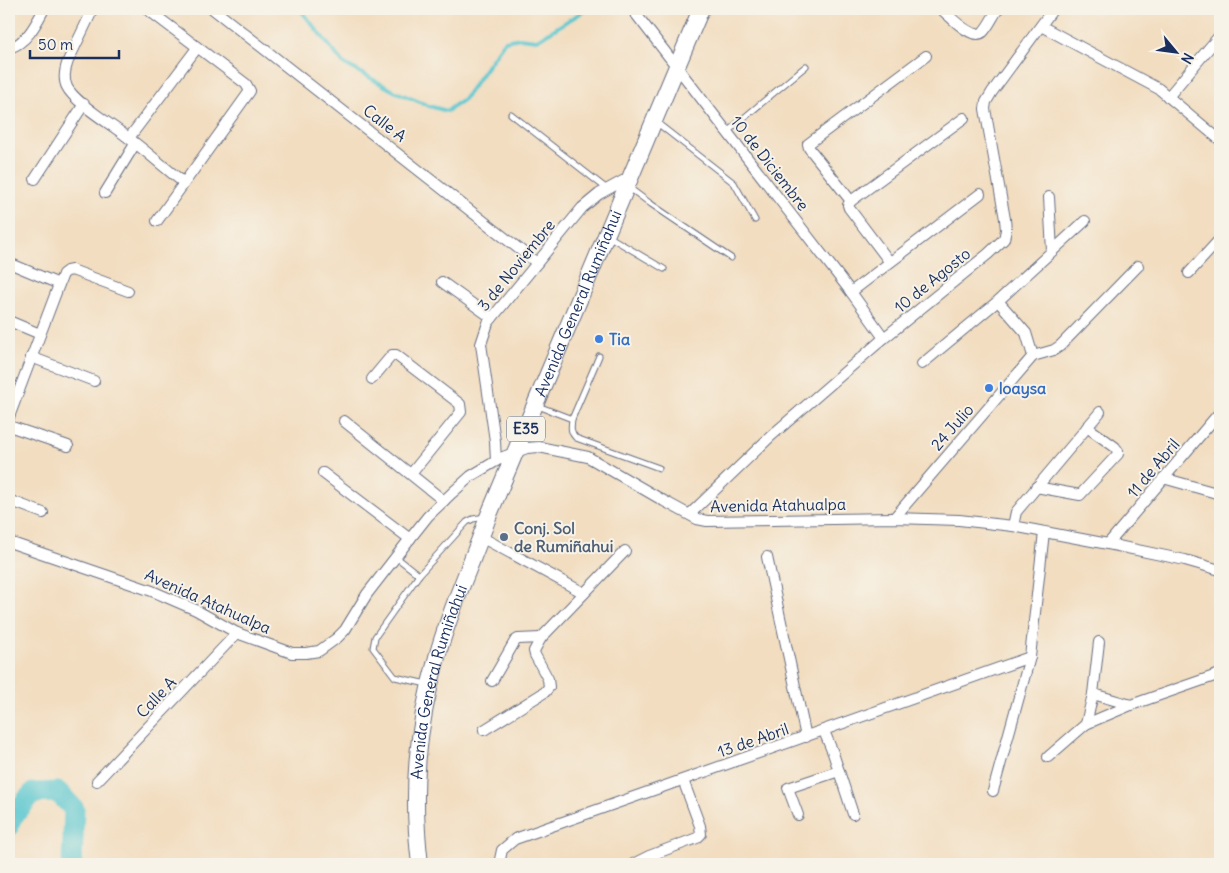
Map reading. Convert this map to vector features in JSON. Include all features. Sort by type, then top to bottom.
[{"type":"highway","name":"Avenida General Rumiñahui","points":[[420,864],[416,817],[416,772],[420,728],[447,626],[488,517],[701,9]]},
{"type":"street","points":[[9,48],[27,36],[44,9]]},
{"type":"street","points":[[93,9],[65,70],[66,85],[84,104],[183,182]]},
{"type":"street","points":[[147,9],[246,84],[250,90],[157,221]]},
{"type":"street","name":"Calle A","points":[[213,9],[537,263]]},
{"type":"street","name":"10 de Diciembre","points":[[632,9],[851,292],[884,338]]},
{"type":"street","points":[[941,9],[974,34],[984,31],[998,9]]},
{"type":"street","name":"10 de Agosto","points":[[690,514],[771,436],[884,338],[1004,239],[1005,220],[984,109],[992,92],[1053,9]]},
{"type":"street","points":[[1041,26],[1159,89],[1220,140]]},
{"type":"street","points":[[1168,97],[1220,35]]},
{"type":"street","points":[[105,193],[132,141],[197,48]]},
{"type":"street","points":[[850,201],[809,148],[808,144],[926,56]]},
{"type":"street","points":[[35,179],[84,104]]},
{"type":"street","points":[[889,261],[849,208],[848,204],[964,118]]},
{"type":"street","name":"3 de Noviembre","points":[[496,461],[495,441],[481,344],[484,330],[582,208],[607,190],[628,181]]},
{"type":"street","points":[[851,292],[889,261],[980,194]]},
{"type":"street","points":[[1049,197],[1052,251]]},
{"type":"street","points":[[922,364],[998,301],[1085,221]]},
{"type":"street","points":[[1189,273],[1220,239]]},
{"type":"street","points":[[9,263],[58,284]]},
{"type":"street","points":[[998,301],[1026,333],[1033,356],[1054,350],[1060,346],[1138,266]]},
{"type":"street","points":[[9,417],[12,400],[63,274],[72,270],[128,291]]},
{"type":"street","points":[[442,282],[492,318]]},
{"type":"street","points":[[9,321],[40,334]]},
{"type":"street","points":[[372,379],[388,358],[396,355],[460,404],[461,412],[411,474]]},
{"type":"street","name":"24 Julio","points":[[894,518],[1033,356]]},
{"type":"street","points":[[31,357],[94,381]]},
{"type":"street","points":[[1013,526],[1016,512],[1100,412]]},
{"type":"street","name":"11 de Abril","points":[[1108,544],[1220,414]]},
{"type":"street","points":[[344,421],[444,501]]},
{"type":"street","points":[[9,426],[68,446]]},
{"type":"street","points":[[1036,487],[1080,496],[1118,454],[1115,447],[1086,427]]},
{"type":"street","name":"Avenida Atahualpa","points":[[9,542],[152,591],[196,610],[237,633],[292,653],[306,653],[319,650],[338,638],[367,594],[396,556],[444,501],[471,476],[503,457],[527,448],[539,447],[588,457],[697,519],[706,521],[894,518],[959,520],[1013,526],[1108,544],[1184,560],[1220,570]]},
{"type":"street","points":[[323,473],[410,539]]},
{"type":"street","points":[[1164,478],[1220,494]]},
{"type":"street","points":[[9,500],[43,513]]},
{"type":"street","points":[[994,791],[1030,658],[1044,532]]},
{"type":"street","points":[[481,537],[584,593]]},
{"type":"street","points":[[484,730],[549,687],[548,679],[534,655],[534,651],[541,638],[625,551]]},
{"type":"street","points":[[767,557],[806,737]]},
{"type":"street","name":"Calle A","points":[[97,781],[237,633]]},
{"type":"street","points":[[492,681],[515,641],[518,639],[541,638]]},
{"type":"street","points":[[1086,724],[1093,694],[1099,642]]},
{"type":"street","name":"13 de Abril","points":[[499,864],[502,850],[515,839],[1030,658]]},
{"type":"street","points":[[1048,757],[1086,724],[1131,705],[1220,674]]},
{"type":"street","points":[[1093,694],[1131,705]]},
{"type":"street","points":[[824,730],[853,814]]},
{"type":"street","points":[[798,815],[788,788],[839,771]]},
{"type":"street","points":[[633,864],[697,838],[701,834],[700,826],[683,780]]},
{"type":"lane","points":[[727,132],[806,66]]},
{"type":"lane","points":[[511,114],[607,190]]},
{"type":"lane","points":[[654,120],[734,183],[755,220]]},
{"type":"lane","points":[[628,181],[651,204],[731,258]]},
{"type":"lane","points":[[606,234],[664,269]]},
{"type":"lane","points":[[599,356],[572,420],[570,430],[576,438],[659,468]]},
{"type":"lane","points":[[536,405],[572,420]]},
{"type":"lane","points":[[430,685],[395,677],[373,648],[375,638],[419,575],[467,522],[473,519],[488,517]]},
{"type":"lane","points":[[396,556],[419,575]]},
{"type":"waterway","points":[[300,9],[343,63],[394,91],[429,106],[447,111],[464,99],[505,41],[520,38],[537,40],[587,9]]},
{"type":"waterway","points":[[9,826],[11,818],[33,793],[58,792],[74,809],[72,864]]},
{"type":"place","name":"Tia","points":[[599,339]]},
{"type":"place","name":"loaysa","points":[[989,388]]},
{"type":"place","name":"Conj. Sol de Rumiñahui","points":[[504,537]]}]
